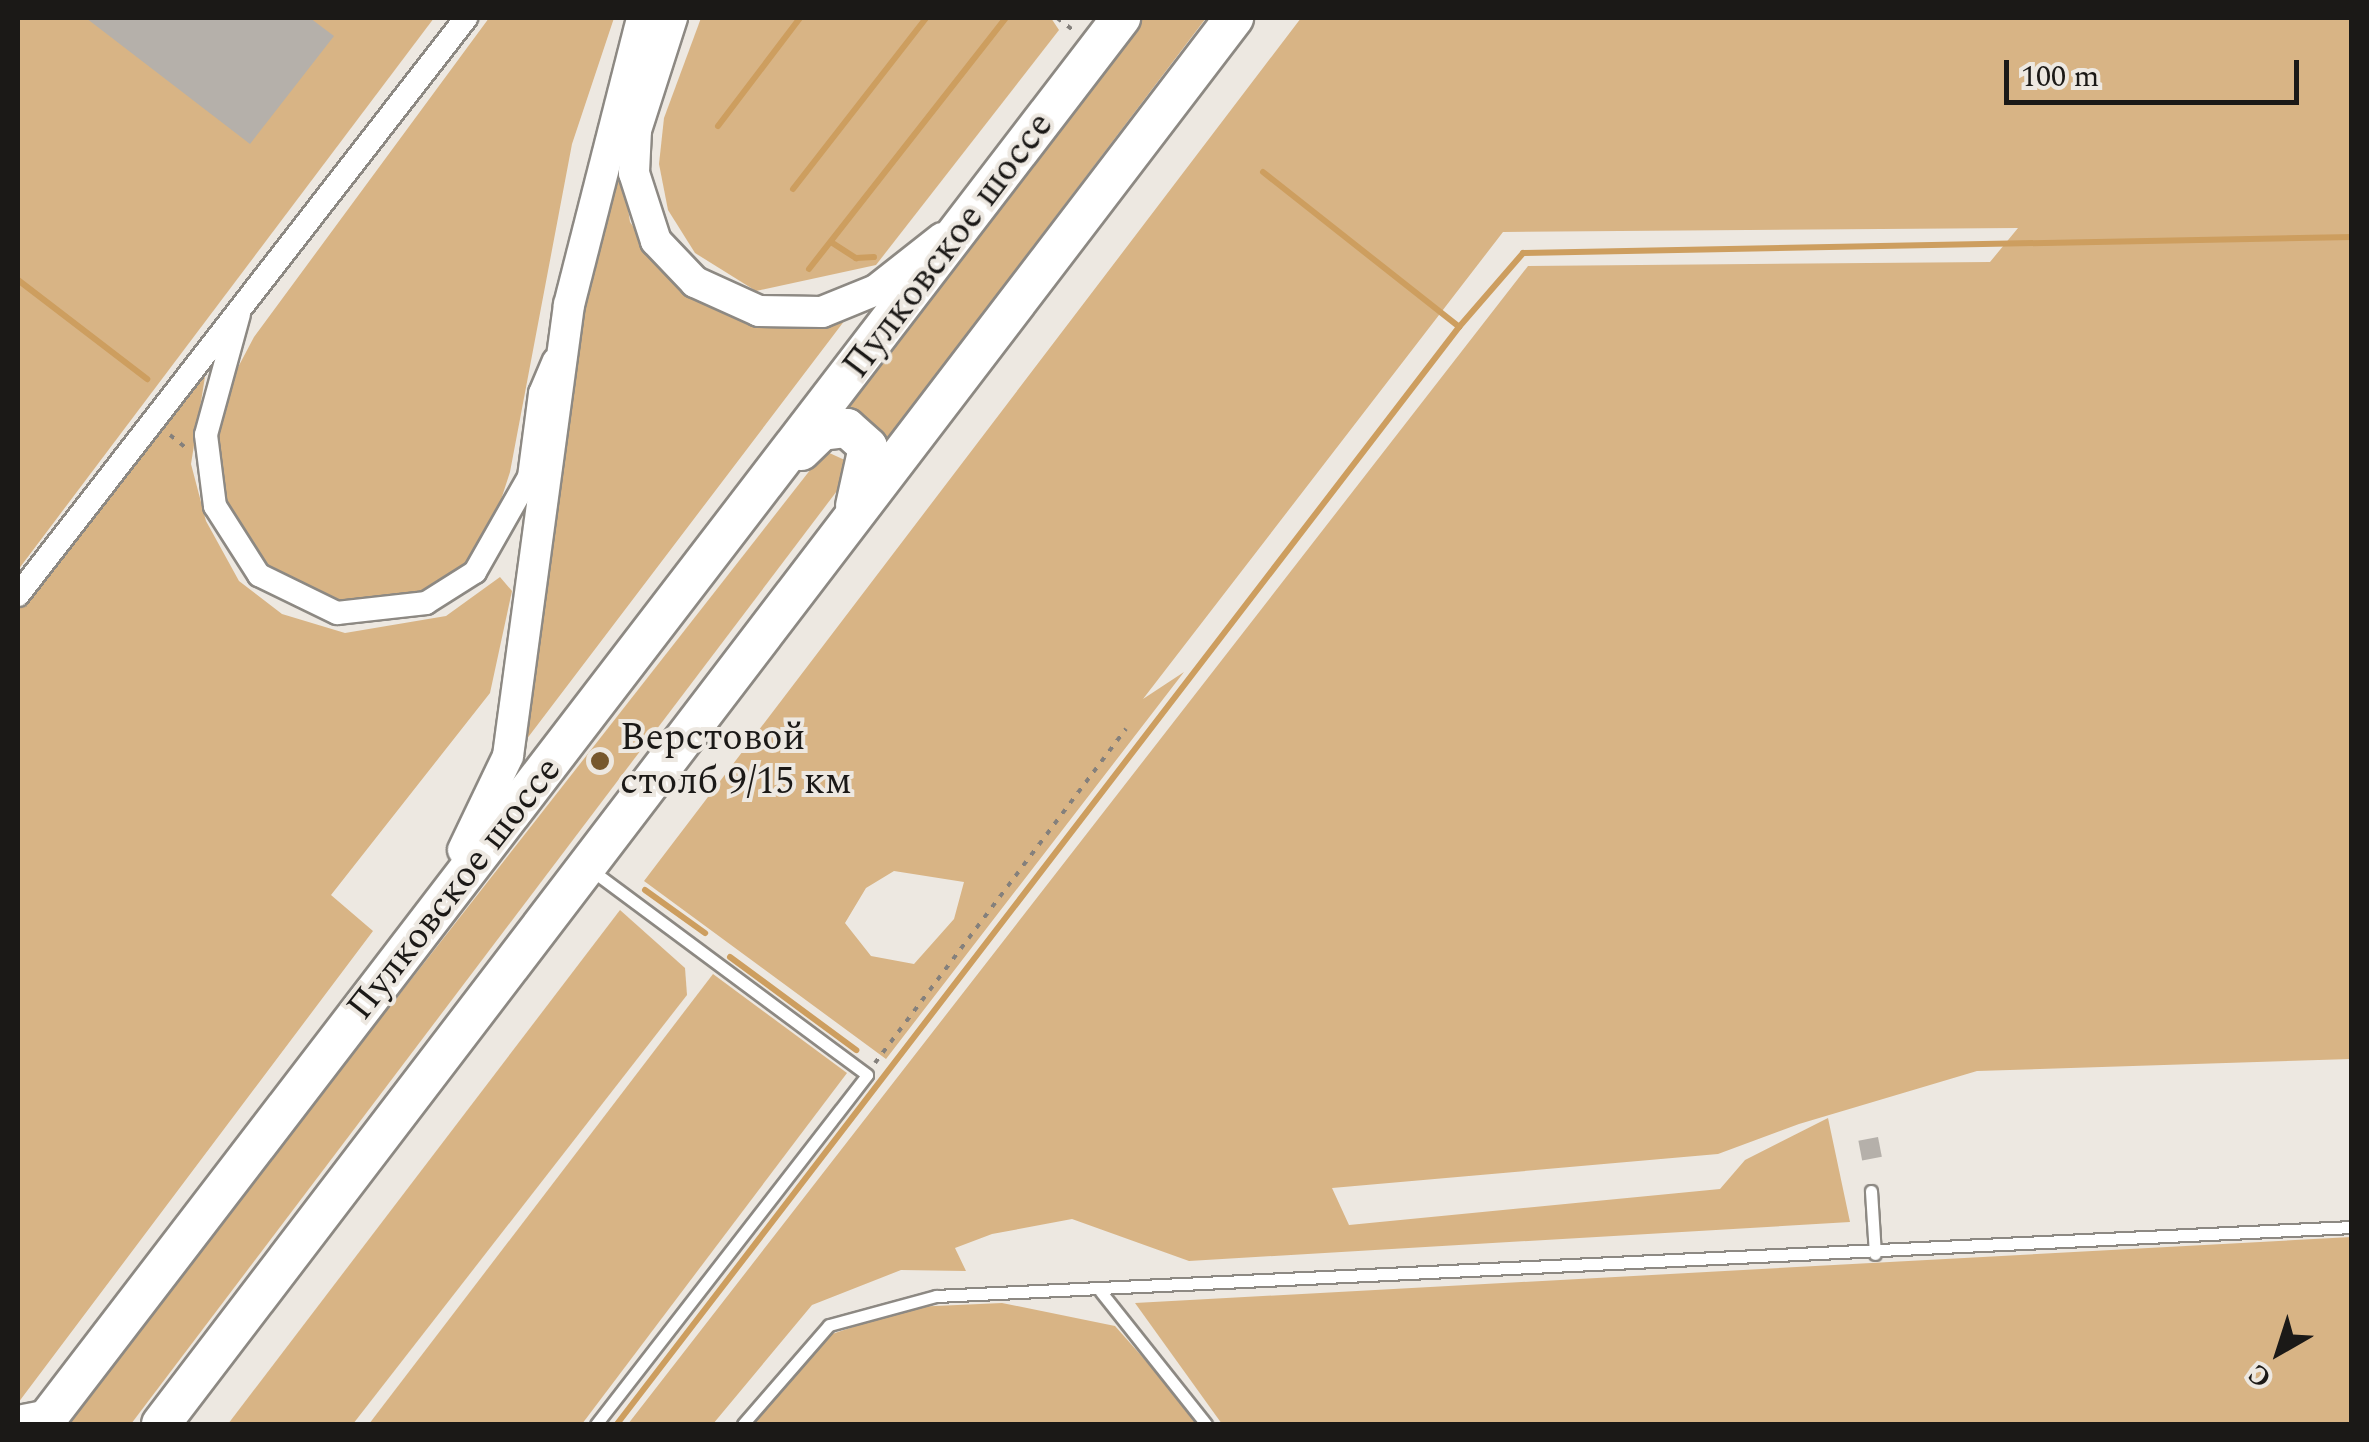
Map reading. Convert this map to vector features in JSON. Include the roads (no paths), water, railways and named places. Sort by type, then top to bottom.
[{"type":"highway","name":"Пулковское шоссе","points":[[49,1417],[774,477],[1121,18]]},
{"type":"highway","points":[[161,1424],[590,870],[1234,18]]},
{"type":"highway","points":[[774,477],[822,430],[847,428],[868,447],[868,476],[838,543]]},
{"type":"main road","points":[[432,918],[508,756],[564,336],[595,174],[642,18]]},
{"type":"main road","points":[[672,18],[636,130],[636,190],[656,241],[714,295],[759,311],[822,312],[876,290],[972,214]]},
{"type":"street","points":[[18,593],[466,18]]},
{"type":"street","points":[[239,314],[206,435],[215,506],[259,574],[336,613],[426,604],[499,544],[529,477],[540,393],[564,336]]},
{"type":"street","points":[[18,1417],[49,1417]]},
{"type":"lane","points":[[590,870],[866,1074],[596,1424]]},
{"type":"lane","points":[[1871,1192],[1874,1254]]},
{"type":"lane","points":[[743,1424],[808,1342],[852,1315],[936,1296],[1101,1292],[2352,1227]]},
{"type":"lane","points":[[1101,1292],[1206,1424]]},
{"type":"waterway","points":[[718,126],[800,18]]},
{"type":"waterway","points":[[793,189],[926,18]]},
{"type":"waterway","points":[[809,269],[1006,18]]},
{"type":"waterway","points":[[1263,172],[1459,327],[1523,253],[2352,237]]},
{"type":"waterway","points":[[831,242],[856,258],[874,257]]},
{"type":"waterway","points":[[18,280],[147,379]]},
{"type":"waterway","points":[[617,1424],[1459,327]]},
{"type":"waterway","points":[[645,890],[705,933]]},
{"type":"waterway","points":[[730,957],[856,1050]]},
{"type":"place","name":"Верстовой столб 9/15 км","points":[[600,761]]}]
